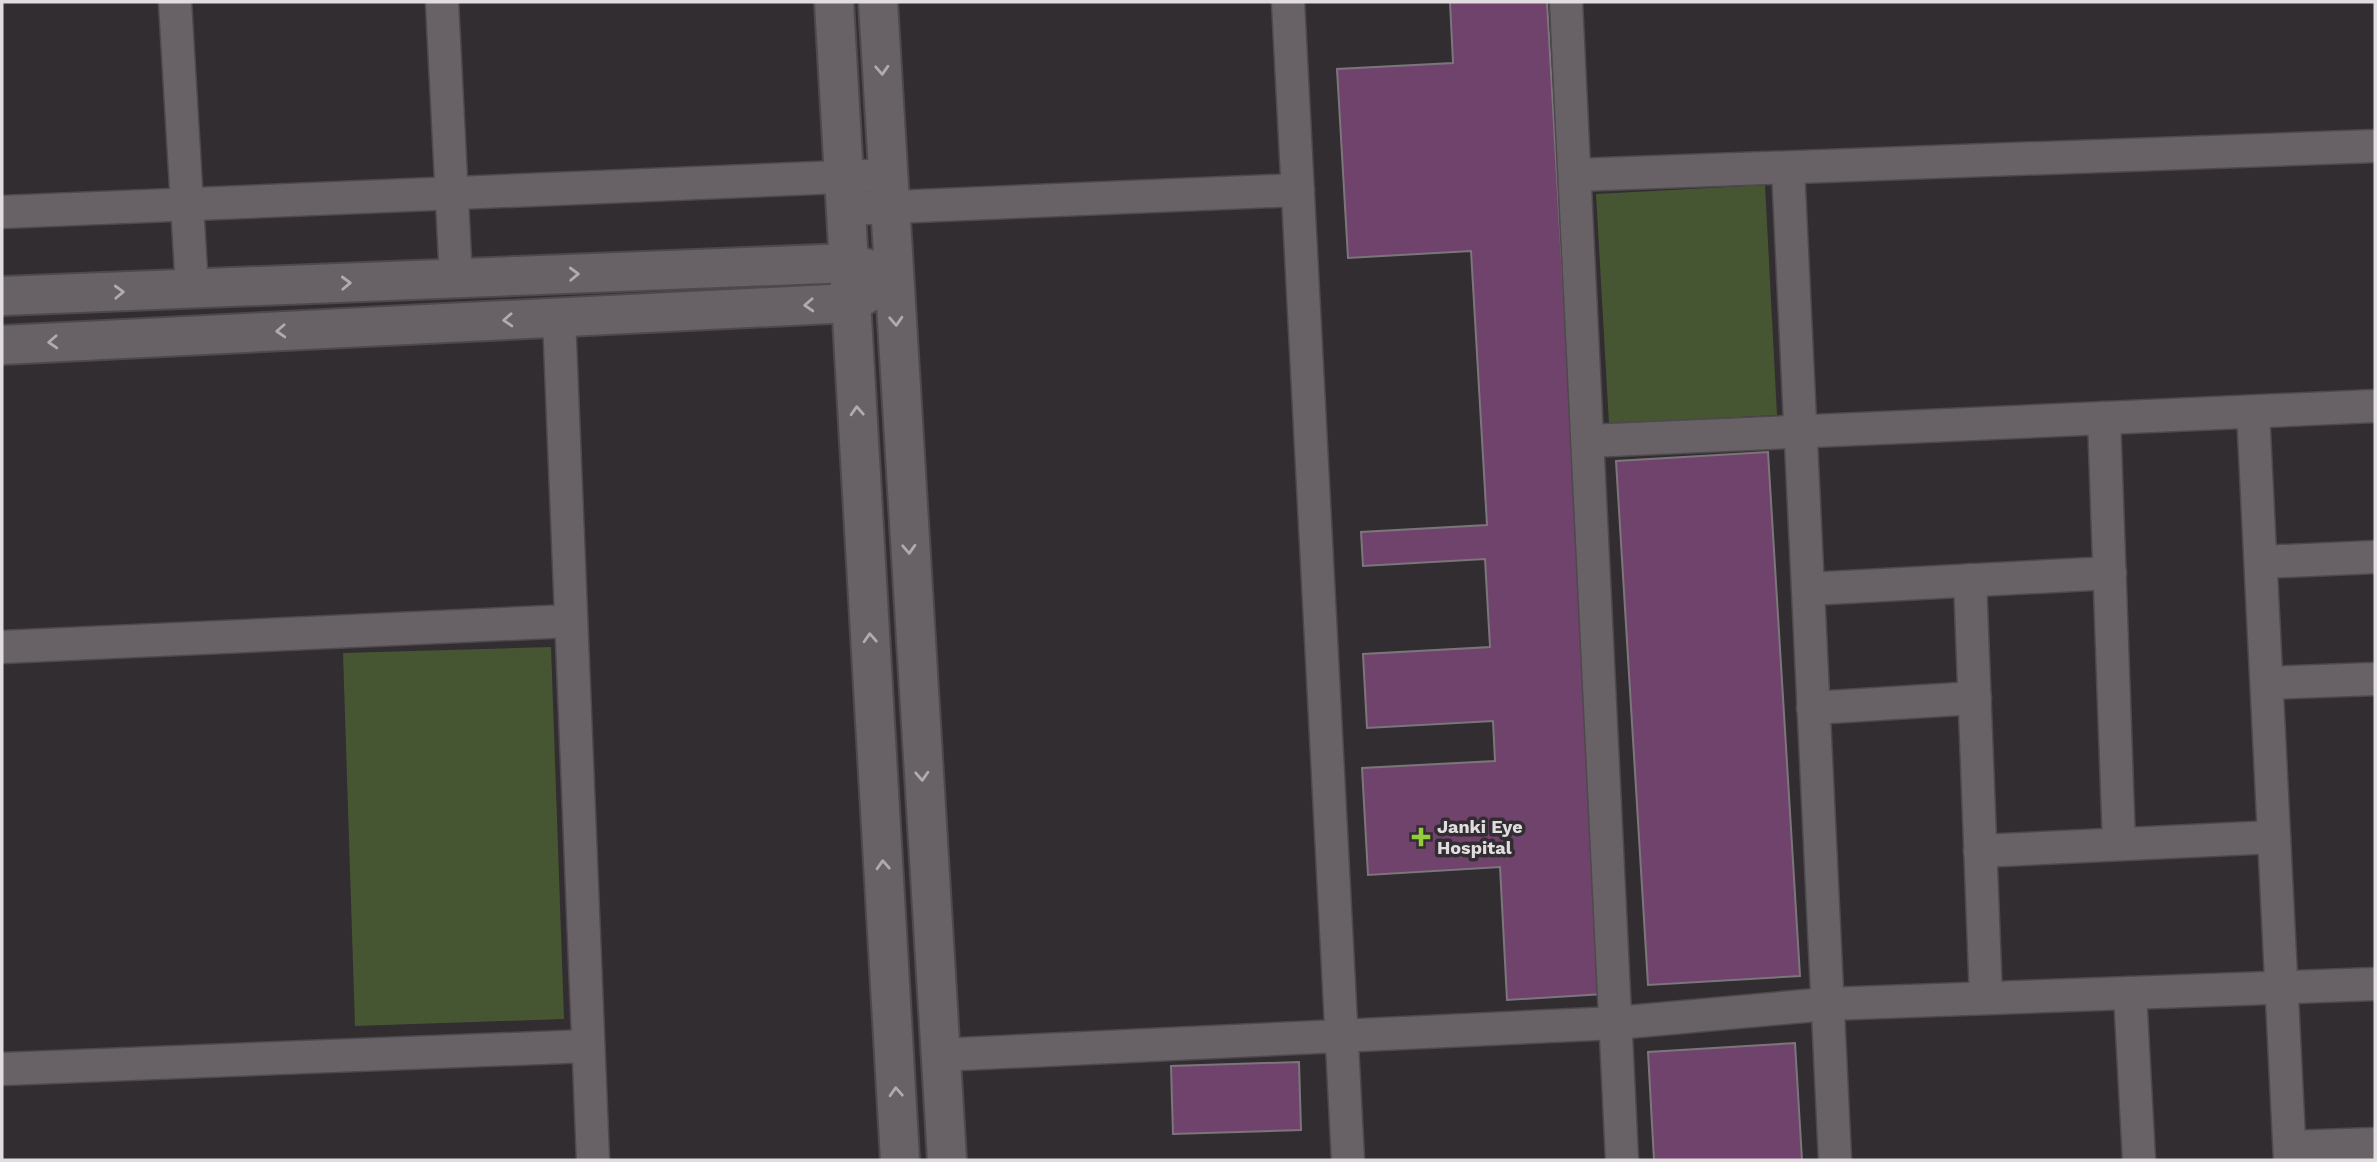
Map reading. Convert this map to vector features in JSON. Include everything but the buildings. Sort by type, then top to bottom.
[{"type":"street","points":[[175,2],[192,289]]},
{"type":"street","points":[[442,2],[456,279]]},
{"type":"street","points":[[834,2],[900,1160]]},
{"type":"street","points":[[878,2],[947,1160]]},
{"type":"street","points":[[1288,2],[1348,1160]]},
{"type":"street","points":[[1566,2],[1622,1160]]},
{"type":"street","points":[[1575,175],[2375,146]]},
{"type":"street","points":[[1788,167],[1835,1160]]},
{"type":"street","points":[[2,212],[452,193],[1298,190]]},
{"type":"street","points":[[2,296],[849,263],[894,276]]},
{"type":"street","points":[[2,345],[851,303],[894,276]]},
{"type":"street","points":[[559,317],[593,1160]]},
{"type":"street","points":[[1588,441],[2375,406]]},
{"type":"street","points":[[2253,412],[2290,1154],[2375,1144]]},
{"type":"street","points":[[2104,418],[2119,844]]},
{"type":"street","points":[[2261,562],[2375,557]]},
{"type":"street","points":[[1808,589],[2110,573]]},
{"type":"street","points":[[1970,580],[1986,998]]},
{"type":"street","points":[[2,647],[571,621]]},
{"type":"street","points":[[2267,683],[2375,679]]},
{"type":"street","points":[[1813,708],[1975,698]]},
{"type":"street","points":[[1980,851],[2274,837]]},
{"type":"street","points":[[939,1055],[1616,1023],[1827,1004],[2375,984]]},
{"type":"street","points":[[2130,993],[2139,1160]]},
{"type":"street","points":[[2,1069],[588,1046]]},
{"type":"green space","points":[[1765,185],[1777,415],[1609,424],[1596,194]]},
{"type":"green space","points":[[551,647],[564,1019],[355,1026],[343,653]]},
{"type":"place","name":"Janki Eye Hospital","points":[[1421,837]]}]
